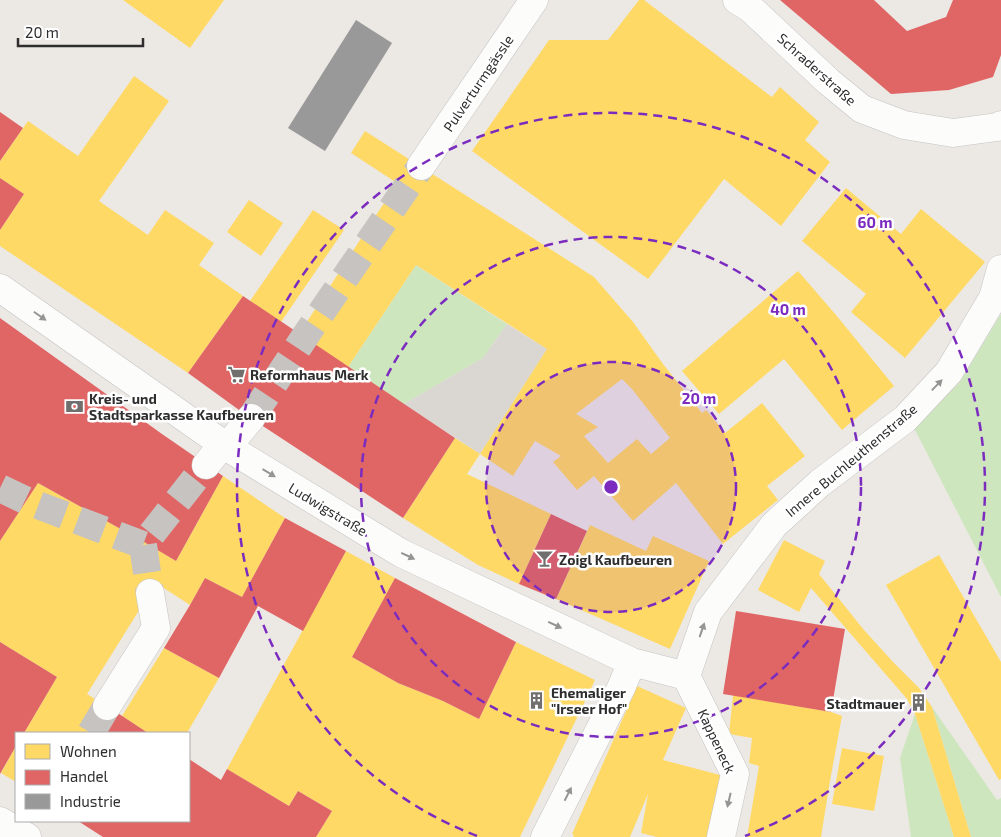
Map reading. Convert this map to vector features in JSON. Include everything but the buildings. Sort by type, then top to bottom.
[{"type":"street","name":"Pulverturmgässle","points":[[421,166],[534,0]]},
{"type":"street","name":"Schraderstraße","points":[[737,0],[750,8],[829,82],[862,109],[904,125],[953,133],[1001,125]]},
{"type":"street","name":"Innere Buchleuthenstraße","points":[[686,676],[708,612],[774,525],[820,483],[905,419],[949,372],[993,298],[1001,269]]},
{"type":"street","name":"Ludwigstraße","points":[[0,288],[225,446],[401,553],[632,662],[686,676]]},
{"type":"street","points":[[206,465],[251,418]]},
{"type":"street","points":[[108,706],[156,628],[150,593]]},
{"type":"street","points":[[545,837],[621,688],[632,662]]},
{"type":"street","name":"Kappeneck","points":[[686,676],[735,774],[721,837]]},
{"type":"street","points":[[0,821],[29,831]]},
{"type":"green space","points":[[416,265],[507,324],[483,358],[404,404],[348,367]]},
{"type":"green space","points":[[1001,314],[1001,597],[913,426],[959,383]]},
{"type":"green space","points":[[932,707],[997,800],[1001,798],[1001,837],[971,837]]},
{"type":"green space","points":[[915,714],[954,837],[911,837],[900,758]]},
{"type":"shaded area","points":[[507,324],[547,349],[480,454],[404,404],[483,358]]},
{"type":"tunnel","points":[[251,418],[421,166]]},
{"type":"tunnel","points":[[0,488],[27,501],[143,545],[206,465]]},
{"type":"tunnel","points":[[143,545],[150,593]]},
{"type":"tunnel","points":[[92,732],[107,706]]},
{"type":"place","name":"Reformhaus Merk","points":[[236,374]]},
{"type":"place","name":"Kreis- und Stadtsparkasse Kaufbeuren","points":[[75,406]]},
{"type":"place","name":"Zoigl Kaufbeuren","points":[[545,559]]},
{"type":"place","name":"Ehemaliger \"Irseer Hof\"","points":[[537,700]]},
{"type":"place","name":"Stadtmauer","points":[[919,703]]}]
